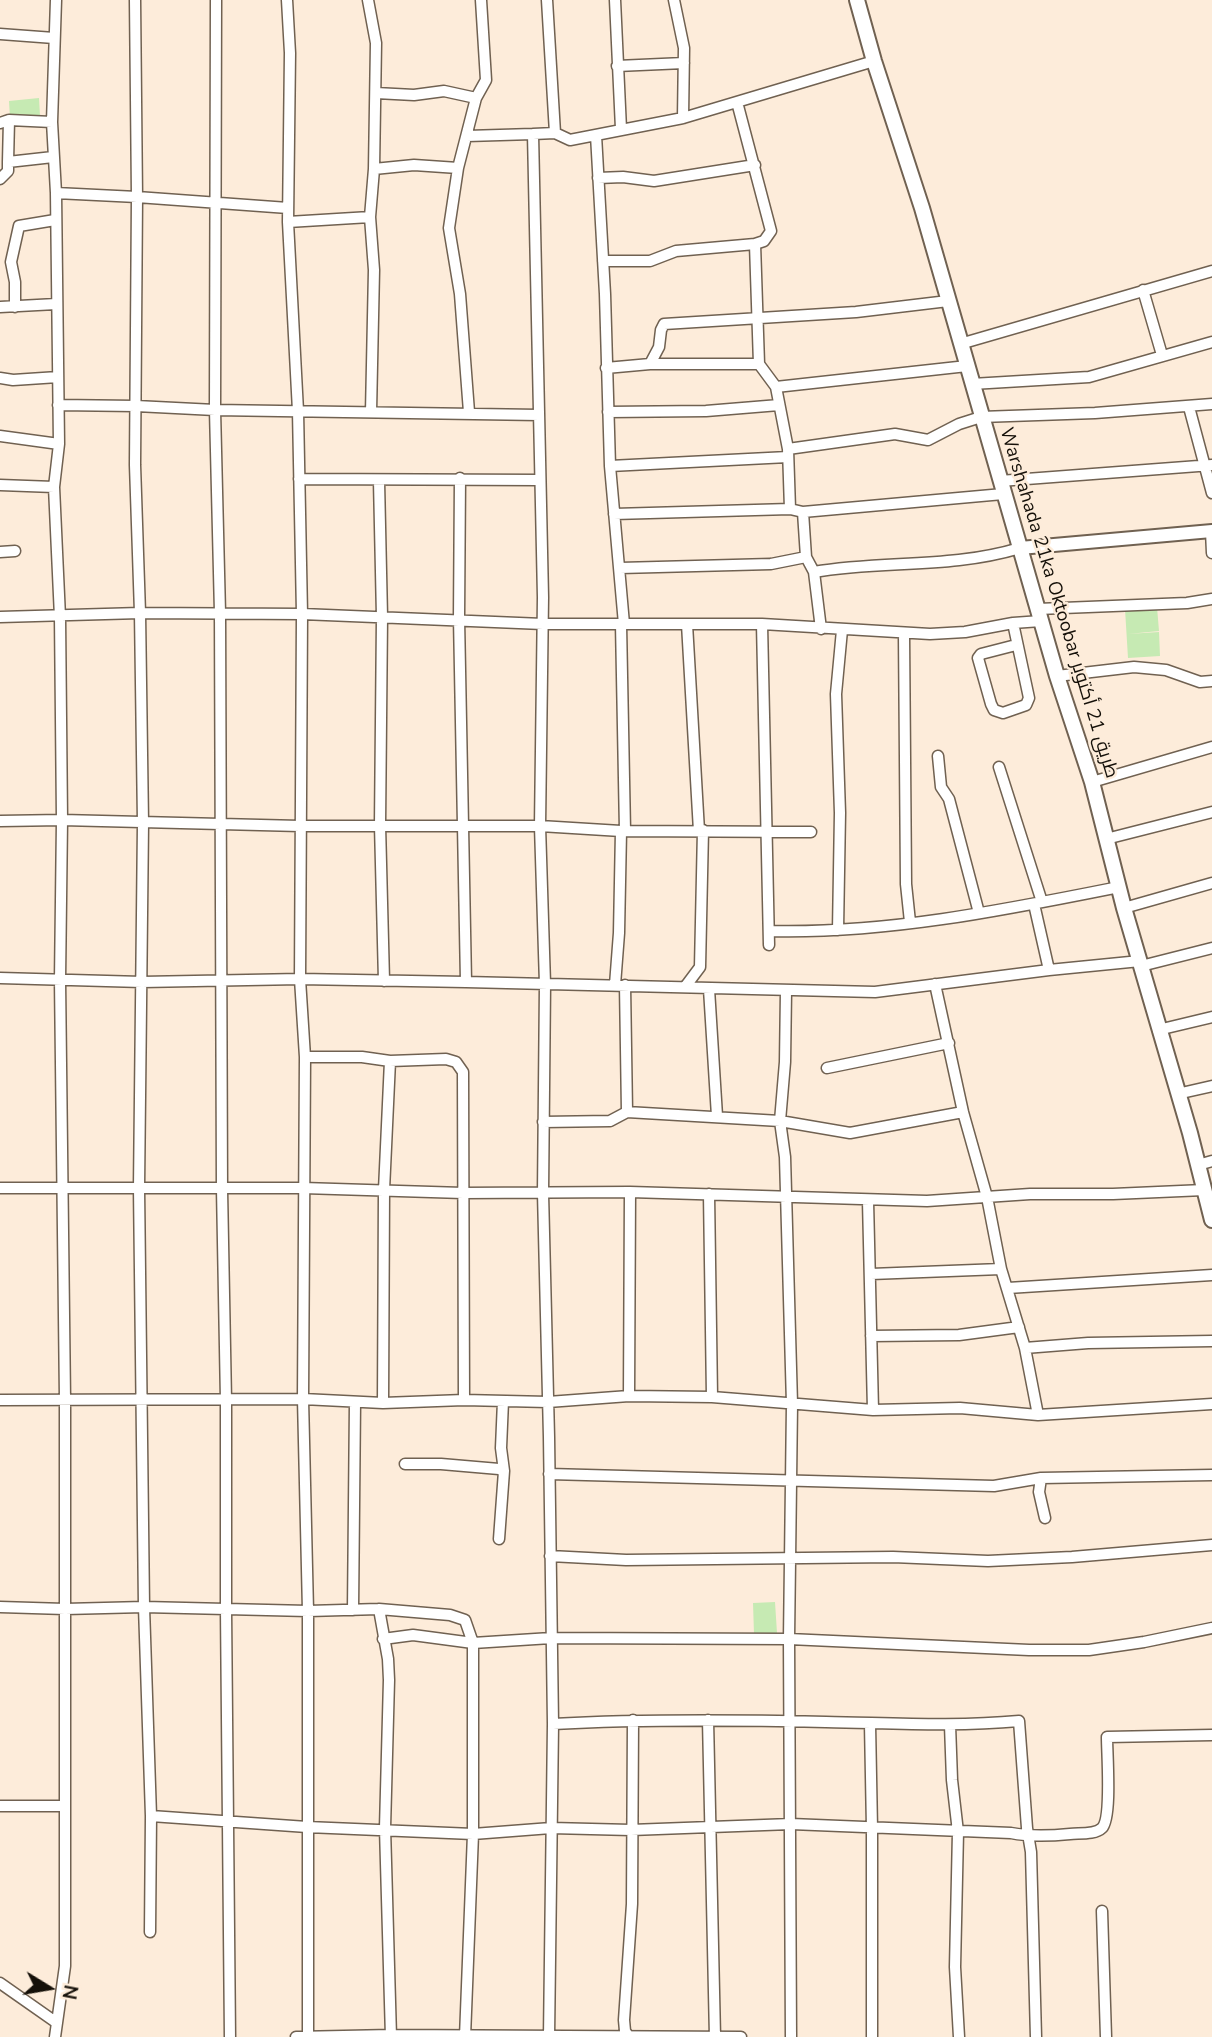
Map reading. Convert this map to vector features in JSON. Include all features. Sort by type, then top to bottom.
[{"type":"main road","name":"Warshahada 21ka Oktoobar طريق 21 أكتوبر","points":[[857,0],[922,208],[1057,676],[1092,782],[1124,908],[1177,1094],[1205,1163],[1204,1190],[1212,1220]]},
{"type":"street","points":[[55,2037],[65,1966],[65,1400],[60,980],[62,820],[60,617],[54,487],[59,444],[56,193],[52,122],[56,0]]},
{"type":"street","points":[[135,0],[135,464],[143,823],[139,1188],[144,1607],[151,1816],[150,1932]]},
{"type":"street","points":[[216,0],[215,410],[220,613],[230,2037]]},
{"type":"street","points":[[287,0],[290,52],[288,222],[298,411],[302,614],[300,979],[304,1057],[303,1399],[308,1611],[309,2037]]},
{"type":"street","points":[[368,0],[376,43],[374,169],[370,217],[374,270],[371,412]]},
{"type":"street","points":[[469,412],[460,295],[449,228],[458,168],[476,98],[486,80],[481,0]]},
{"type":"street","points":[[547,0],[555,133]]},
{"type":"street","points":[[615,0],[621,129]]},
{"type":"street","points":[[674,0],[684,48],[683,118]]},
{"type":"street","points":[[0,34],[54,38]]},
{"type":"street","points":[[467,136],[555,133],[570,140],[683,118],[874,61]]},
{"type":"street","points":[[617,66],[684,63]]},
{"type":"street","points":[[376,93],[414,94],[444,91],[476,98]]},
{"type":"street","points":[[603,261],[650,261],[676,251],[764,241],[771,231],[737,102]]},
{"type":"street","points":[[0,179],[8,171],[5,122],[52,122]]},
{"type":"street","points":[[533,134],[543,624],[540,826],[545,984],[542,1193],[553,1724],[549,2036]]},
{"type":"street","points":[[596,135],[610,467],[623,624],[623,831],[619,933],[627,1112]]},
{"type":"street","points":[[8,162],[53,158]]},
{"type":"street","points":[[374,169],[414,165],[458,168]]},
{"type":"street","points":[[598,178],[623,177],[654,181],[755,165]]},
{"type":"street","points":[[56,193],[288,208]]},
{"type":"street","points":[[288,222],[370,217]]},
{"type":"street","points":[[15,307],[15,282],[11,262],[19,226],[55,220]]},
{"type":"street","points":[[755,244],[759,364],[776,387],[788,453],[790,509]]},
{"type":"street","points":[[960,344],[1212,271]]},
{"type":"street","points":[[1143,290],[1162,355]]},
{"type":"street","points":[[650,364],[659,347],[660,330],[664,324],[758,316],[856,312],[948,301]]},
{"type":"street","points":[[0,307],[56,304]]},
{"type":"street","points":[[972,384],[1089,377],[1212,342]]},
{"type":"street","points":[[606,368],[650,364],[759,364]]},
{"type":"street","points":[[776,387],[967,366]]},
{"type":"street","points":[[0,378],[13,380],[58,377]]},
{"type":"street","points":[[610,467],[788,453],[895,434],[929,440],[959,424],[981,417],[1212,404]]},
{"type":"street","points":[[58,405],[539,415]]},
{"type":"street","points":[[608,412],[706,411],[779,405]]},
{"type":"street","points":[[1189,407],[1209,466],[1212,493]]},
{"type":"street","points":[[0,436],[59,444]]},
{"type":"street","points":[[614,514],[790,509],[803,512],[1001,487],[1209,466]]},
{"type":"street","points":[[460,478],[459,618],[466,982]]},
{"type":"street","points":[[299,479],[540,480]]},
{"type":"street","points":[[379,481],[382,617],[380,825],[384,981]]},
{"type":"street","points":[[0,485],[54,487]]},
{"type":"street","points":[[803,512],[806,557],[814,572],[821,629]]},
{"type":"street","points":[[814,572],[964,561],[1020,548],[1211,531],[1212,552]]},
{"type":"street","points":[[0,552],[15,551]]},
{"type":"street","points":[[620,568],[771,564],[806,557]]},
{"type":"street","points":[[0,617],[140,613],[302,614],[459,618],[543,624],[762,624],[904,634],[965,632],[1040,615],[1212,599]]},
{"type":"street","points":[[1013,623],[1029,698],[1026,705],[1003,713],[994,710],[991,704],[978,658],[981,654],[1016,645]]},
{"type":"street","points":[[685,987],[700,967],[701,830],[687,624]]},
{"type":"street","points":[[762,624],[769,945]]},
{"type":"street","points":[[838,930],[840,813],[836,694],[842,630]]},
{"type":"street","points":[[904,634],[906,884],[910,922]]},
{"type":"street","points":[[1057,676],[1133,667],[1166,670],[1200,682],[1212,681]]},
{"type":"street","points":[[1092,782],[1212,747]]},
{"type":"street","points":[[938,756],[941,787],[949,799],[979,913]]},
{"type":"street","points":[[999,768],[1038,903],[1049,970]]},
{"type":"street","points":[[1106,839],[1212,812]]},
{"type":"street","points":[[0,821],[300,826],[540,826],[623,831],[811,832]]},
{"type":"street","points":[[1124,908],[1212,883]]},
{"type":"street","points":[[769,930],[838,930],[910,922],[979,913],[1119,887]]},
{"type":"street","points":[[0,978],[142,982],[300,979],[875,992],[1049,970],[1141,963],[1212,948]]},
{"type":"street","points":[[935,984],[963,1112],[987,1196],[1000,1269],[1025,1348],[1038,1415]]},
{"type":"street","points":[[709,989],[717,1116]]},
{"type":"street","points":[[786,991],[785,1062],[780,1121],[787,1197],[792,1404],[789,1639],[791,2037]]},
{"type":"street","points":[[1158,1030],[1212,1017]]},
{"type":"street","points":[[827,1068],[949,1043]]},
{"type":"street","points":[[304,1057],[362,1057],[390,1061],[446,1059],[456,1062],[463,1072],[464,1400]]},
{"type":"street","points":[[383,1403],[384,1190],[390,1061]]},
{"type":"street","points":[[1177,1094],[1212,1086]]},
{"type":"street","points":[[543,1122],[610,1121],[627,1112],[780,1121],[850,1133],[963,1112]]},
{"type":"street","points":[[0,1188],[629,1192],[868,1201],[1204,1190]]},
{"type":"street","points":[[629,1192],[629,1396]]},
{"type":"street","points":[[709,1194],[712,1397]]},
{"type":"street","points":[[868,1201],[873,1410]]},
{"type":"street","points":[[871,1273],[948,1273],[1000,1269]]},
{"type":"street","points":[[1008,1288],[1212,1275]]},
{"type":"street","points":[[871,1336],[959,1335],[1019,1327]]},
{"type":"street","points":[[1025,1348],[1088,1343],[1212,1341]]},
{"type":"street","points":[[0,1400],[303,1399],[383,1403],[464,1400],[548,1402],[629,1396],[712,1397],[873,1410],[960,1408],[1038,1415],[1212,1404]]},
{"type":"street","points":[[499,1539],[504,1471],[501,1448],[503,1401]]},
{"type":"street","points":[[353,1610],[355,1402]]},
{"type":"street","points":[[405,1464],[440,1464],[504,1471]]},
{"type":"street","points":[[549,1474],[993,1486],[1041,1478],[1212,1475]]},
{"type":"street","points":[[1041,1478],[1039,1492],[1045,1518]]},
{"type":"street","points":[[550,1556],[626,1560],[927,1558],[988,1561],[1212,1545]]},
{"type":"street","points":[[0,1607],[308,1611],[379,1608],[464,1620],[473,1643],[473,1834],[465,2036]]},
{"type":"street","points":[[379,1608],[389,1680],[386,1828],[391,2036]]},
{"type":"street","points":[[383,1639],[413,1636],[473,1643],[551,1638],[789,1639],[1029,1650],[1089,1650],[1212,1628]]},
{"type":"street","points":[[629,2037],[625,2031],[624,2020],[632,1903],[633,1720]]},
{"type":"street","points":[[553,1724],[708,1720],[950,1726],[1019,1721],[1031,1852],[1037,2037]]},
{"type":"street","points":[[708,1720],[715,2037]]},
{"type":"street","points":[[870,1724],[872,2037]]},
{"type":"street","points":[[950,1726],[958,1832],[956,1967],[960,2037]]},
{"type":"street","points":[[151,1816],[307,1827],[386,1828],[473,1834],[551,1828],[631,1830],[791,1824],[1011,1833],[1028,1836],[1091,1832],[1102,1828],[1107,1812],[1107,1737],[1212,1735]]},
{"type":"street","points":[[0,1806],[64,1806]]},
{"type":"street","points":[[1102,1911],[1105,2037]]},
{"type":"street","points":[[0,1983],[57,2023]]},
{"type":"street","points":[[296,2037],[741,2037]]},
{"type":"green space","points":[[39,98],[40,116],[10,118],[9,101]]},
{"type":"green space","points":[[1157,607],[1159,631],[1128,634],[1159,632],[1160,656],[1128,658],[1125,609]]},
{"type":"green space","points":[[775,1602],[777,1633],[754,1634],[753,1603]]}]
